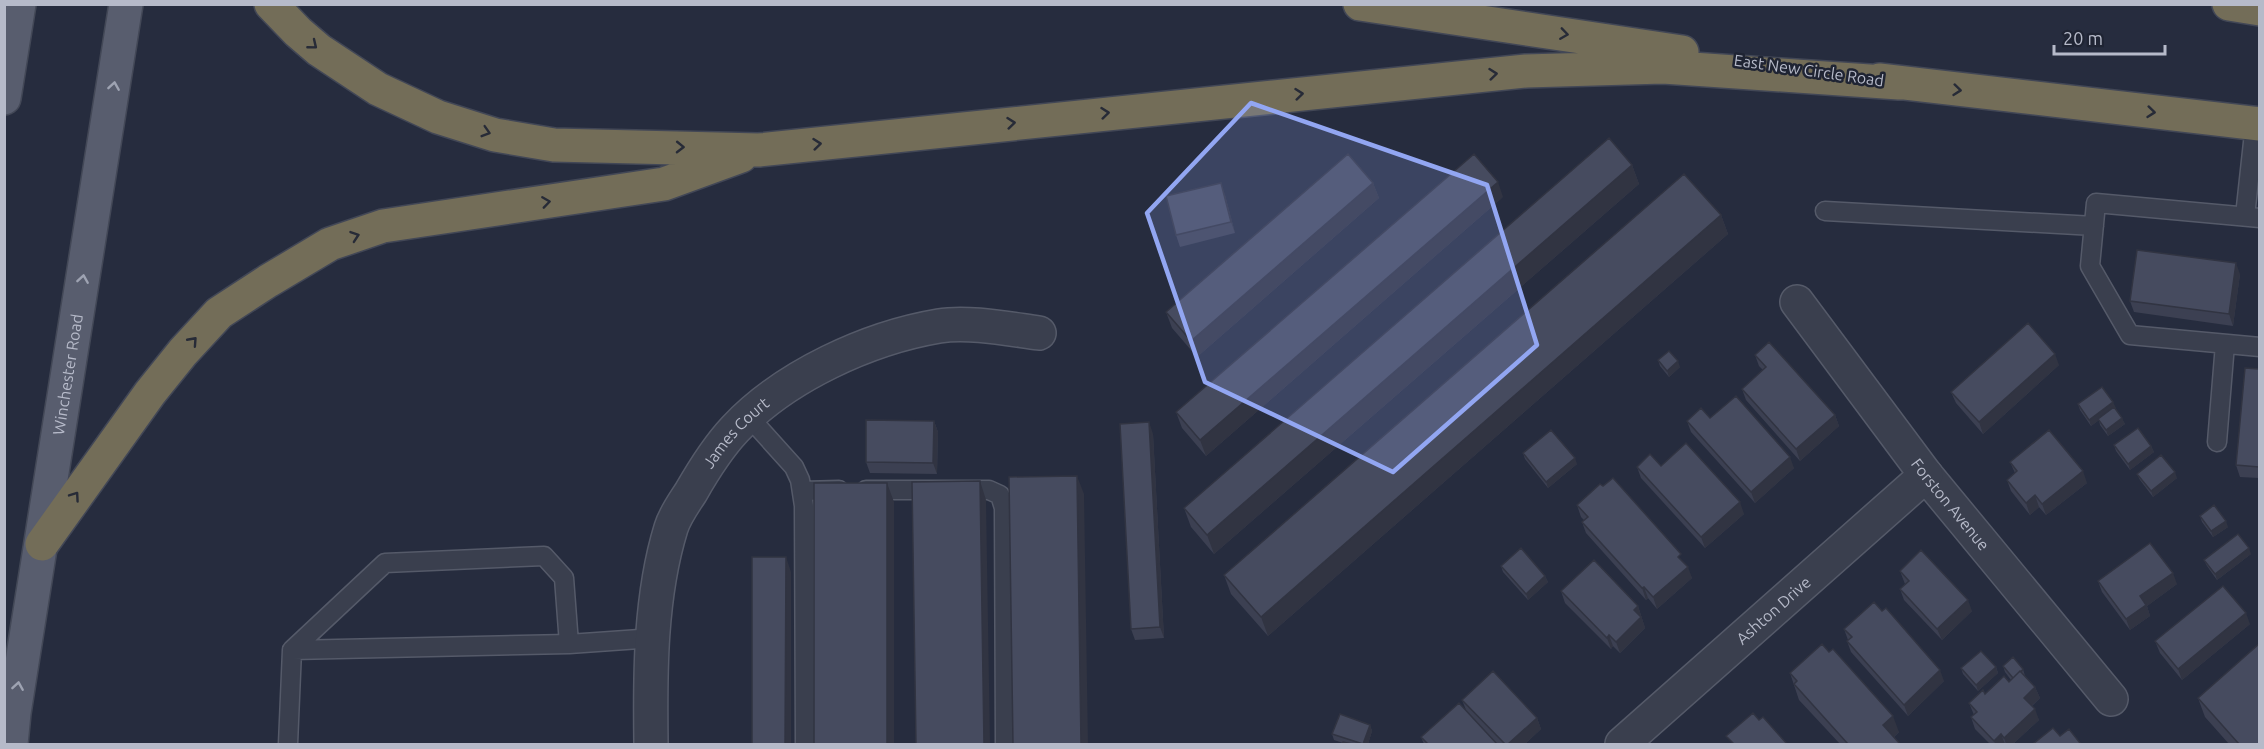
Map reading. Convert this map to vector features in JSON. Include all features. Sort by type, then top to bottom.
[{"type":"highway","points":[[271,4],[319,50],[378,89],[438,117],[495,135],[554,145],[759,150],[1526,70],[1664,68],[1899,83]]},
{"type":"highway","name":"East New Circle Road","points":[[1360,4],[1899,83],[2257,124]]},
{"type":"highway","points":[[2229,4],[2259,9]]},
{"type":"highway","points":[[42,544],[150,393],[219,313],[330,244],[383,226],[664,184],[759,150]]},
{"type":"main road","points":[[4,98],[20,4]]},
{"type":"main road","name":"Winchester Road","points":[[11,744],[126,4]]},
{"type":"street","name":"Forston Avenue","points":[[1797,302],[1926,476],[2111,699]]},
{"type":"street","name":"James Court","points":[[651,744],[654,638],[661,569],[671,525],[699,477],[735,429],[783,389],[803,377],[833,361],[893,337],[941,325],[991,326],[1039,333]]},
{"type":"street","name":"Ashton Drive","points":[[1622,744],[1926,476]]},
{"type":"lane","points":[[2257,124],[2252,217],[2096,203],[2090,266],[2130,335],[2259,346]]},
{"type":"lane","points":[[1826,212],[2094,226]]},
{"type":"lane","points":[[2217,442],[2225,344]]},
{"type":"lane","points":[[749,417],[794,467],[802,491],[804,506],[805,744]]},
{"type":"lane","points":[[802,491],[989,490],[1000,495],[1004,508],[1005,744]]},
{"type":"lane","points":[[288,744],[292,650],[385,563],[544,556],[564,578],[568,644]]},
{"type":"lane","points":[[292,650],[568,644],[654,638]]},
{"type":"highlighted area","points":[[1251,103],[1487,185],[1537,345],[1393,472],[1205,382],[1147,213]]},
{"type":"building","points":[[1609,138],[1632,165],[1207,535],[1184,508]]},
{"type":"building","points":[[1348,154],[1373,183],[1191,341],[1166,312]]},
{"type":"building","points":[[1474,154],[1498,182],[1200,440],[1176,412]]},
{"type":"building","points":[[1684,174],[1721,215],[1261,617],[1224,575]]},
{"type":"building","points":[[1221,183],[1231,222],[1176,235],[1166,196]]},
{"type":"building","points":[[2137,250],[2236,263],[2229,314],[2130,301]]},
{"type":"building","points":[[2028,323],[2055,354],[1979,422],[1951,392]]},
{"type":"building","points":[[1769,342],[1835,415],[1796,449],[1742,389],[1766,367],[1755,355]]},
{"type":"building","points":[[1669,351],[1678,361],[1667,371],[1658,360]]},
{"type":"building","points":[[2245,368],[2259,369],[2259,467],[2236,465]]},
{"type":"building","points":[[2102,387],[2113,402],[2089,420],[2078,404]]},
{"type":"building","points":[[1736,396],[1790,457],[1751,492],[1687,421],[1701,408],[1710,418]]},
{"type":"building","points":[[2114,407],[2122,418],[2106,430],[2098,419]]},
{"type":"building","points":[[866,420],[934,421],[933,463],[866,462]]},
{"type":"building","points":[[1149,422],[1160,627],[1131,629],[1120,424]]},
{"type":"building","points":[[2138,428],[2151,446],[2128,464],[2114,445]]},
{"type":"building","points":[[1551,430],[1575,458],[1546,482],[1523,453]]},
{"type":"building","points":[[2049,430],[2083,471],[2042,504],[2035,495],[2026,503],[2007,480],[2017,471],[2010,462]]},
{"type":"building","points":[[1686,443],[1740,502],[1701,537],[1637,467],[1650,454],[1661,466]]},
{"type":"building","points":[[2161,455],[2175,472],[2151,491],[2137,474]]},
{"type":"building","points":[[1077,476],[1081,744],[1013,744],[1009,477]]},
{"type":"building","points":[[1613,478],[1681,554],[1678,557],[1688,567],[1653,597],[1644,587],[1642,588],[1582,522],[1588,517],[1577,505],[1600,484],[1603,486]]},
{"type":"building","points":[[980,481],[984,744],[916,744],[912,482]]},
{"type":"building","points":[[814,483],[887,483],[887,744],[814,744]]},
{"type":"building","points":[[2214,505],[2226,521],[2211,531],[2200,516]]},
{"type":"building","points":[[2238,534],[2249,548],[2215,574],[2204,560]]},
{"type":"building","points":[[2150,543],[2173,573],[2140,596],[2146,605],[2126,619],[2098,581]]},
{"type":"building","points":[[1521,548],[1545,576],[1526,594],[1501,566]]},
{"type":"building","points":[[1921,550],[1968,600],[1937,629],[1900,589],[1909,581],[1900,571]]},
{"type":"building","points":[[752,557],[786,557],[785,744],[752,744]]},
{"type":"building","points":[[1594,560],[1638,606],[1634,610],[1641,617],[1616,642],[1609,635],[1607,638],[1561,591]]},
{"type":"building","points":[[2223,586],[2246,613],[2178,669],[2155,641]]},
{"type":"building","points":[[1874,602],[1882,611],[1886,608],[1940,670],[1904,705],[1847,641],[1852,637],[1844,629]]},
{"type":"building","points":[[1822,644],[1829,652],[1833,649],[1893,716],[1883,725],[1900,744],[1848,744],[1794,684],[1797,681],[1790,673]]},
{"type":"building","points":[[2259,644],[2259,744],[2239,744],[2198,698]]},
{"type":"building","points":[[1981,651],[1996,667],[1976,685],[1961,668]]},
{"type":"building","points":[[2013,657],[2023,669],[2013,678],[2003,666]]},
{"type":"building","points":[[1493,671],[1537,718],[1508,744],[1505,744],[1462,700]]},
{"type":"building","points":[[2020,671],[2035,687],[2024,698],[2035,709],[2004,738],[2001,734],[1994,741],[1971,717],[1977,712],[1969,703],[1983,690],[1985,694],[2004,676],[2009,682]]},
{"type":"building","points":[[1459,703],[1497,744],[1428,744],[1421,737]]},
{"type":"building","points":[[1753,713],[1759,720],[1763,717],[1787,744],[1731,744],[1733,743],[1726,736]]},
{"type":"building","points":[[1340,714],[1370,725],[1363,744],[1332,734]]},
{"type":"building","points":[[2053,728],[2060,736],[2069,729],[2080,743],[2033,744]]}]
